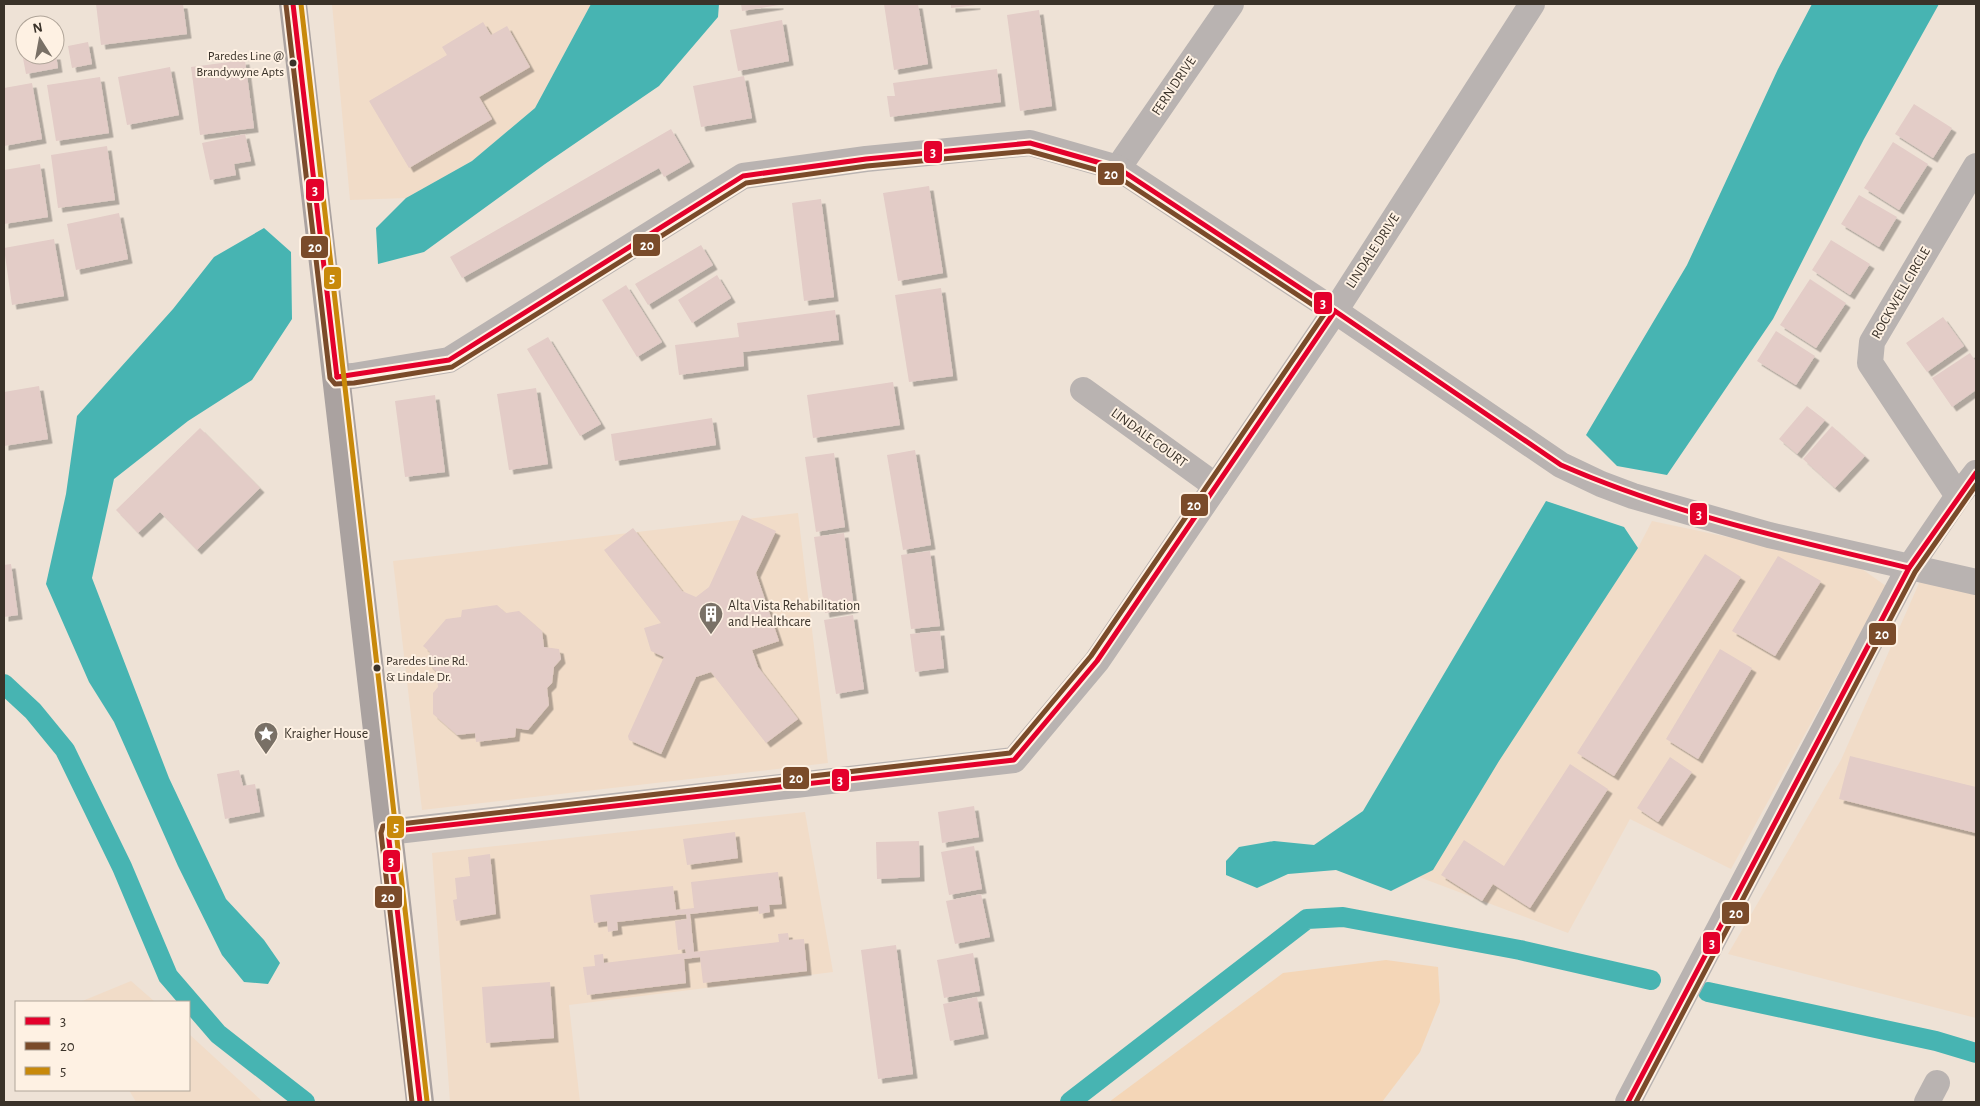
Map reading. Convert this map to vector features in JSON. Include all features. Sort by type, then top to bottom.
[{"type":"main road","points":[[293,4],[420,1102]]},
{"type":"street","name":"FERN DRIVE","points":[[1118,168],[1230,4]]},
{"type":"street","name":"LINDALE DRIVE","points":[[388,832],[1014,760],[1096,661],[1216,486],[1335,311],[1532,4]]},
{"type":"street","points":[[337,377],[449,360],[743,176],[866,159],[1030,143],[1118,168],[1335,311],[1560,465],[1633,496],[1769,534],[1976,582]]},
{"type":"street","name":"ROCKWELL CIRCLE","points":[[1958,496],[1870,363],[1872,342],[1976,166]]},
{"type":"street","name":"LINDALE COURT","points":[[1083,390],[1216,486]]},
{"type":"street","points":[[1628,1102],[1909,568],[1976,473]]},
{"type":"shaded area","points":[[332,4],[591,4],[535,108],[472,161],[406,198],[350,200]]},
{"type":"shaded area","points":[[798,513],[828,763],[422,810],[393,561]]},
{"type":"shaded area","points":[[1652,521],[1855,564],[1886,586],[1731,869],[1630,819],[1568,933],[1419,877],[1638,548]]},
{"type":"shaded area","points":[[1920,581],[1976,593],[1976,1018],[1728,954],[1841,760]]},
{"type":"shaded area","points":[[805,812],[833,972],[569,1005],[580,1102],[450,1102],[432,853]]},
{"type":"shaded area","points":[[1386,960],[1438,967],[1440,1002],[1420,1052],[1382,1102],[1109,1102],[1283,973]]},
{"type":"shaded area","points":[[131,981],[154,1001],[82,1001]]},
{"type":"shaded area","points":[[190,1035],[263,1102],[136,1102],[130,1091],[190,1091]]},
{"type":"water","points":[[591,4],[719,4],[718,17],[659,86],[545,164],[424,252],[378,264],[376,228],[406,198],[472,161],[535,108]]},
{"type":"water","points":[[1812,4],[1939,4],[1864,139],[1773,319],[1667,475],[1617,466],[1586,435],[1687,265],[1778,69]]},
{"type":"water","points":[[264,228],[291,252],[292,319],[252,380],[188,421],[114,479],[92,578],[169,778],[226,899],[264,940],[280,963],[268,984],[244,982],[222,955],[178,866],[114,722],[89,682],[46,584],[66,494],[77,416],[173,309],[214,257]]},
{"type":"water","points":[[1546,501],[1624,527],[1638,548],[1499,761],[1433,870],[1391,891],[1336,870],[1288,874],[1257,888],[1226,875],[1226,861],[1239,847],[1274,841],[1314,845],[1363,811]]},
{"type":"building","points":[[96,4],[183,4],[187,34],[101,45]]},
{"type":"building","points":[[741,4],[779,4],[779,5],[742,11]]},
{"type":"building","points":[[884,4],[918,4],[928,64],[894,70]]},
{"type":"building","points":[[951,4],[976,4],[976,5],[951,8]]},
{"type":"building","points":[[1039,10],[1052,106],[1020,111],[1007,15]]},
{"type":"building","points":[[782,20],[789,61],[738,71],[730,30]]},
{"type":"building","points":[[483,22],[491,35],[507,26],[530,67],[479,97],[492,119],[409,168],[369,101],[447,55],[442,47]]},
{"type":"building","points":[[88,42],[92,64],[72,68],[68,46]]},
{"type":"building","points":[[245,60],[254,128],[200,135],[191,67]]},
{"type":"building","points":[[24,65],[58,65],[58,68],[26,74]]},
{"type":"building","points":[[170,67],[179,115],[127,125],[118,77]]},
{"type":"building","points":[[997,69],[1001,102],[890,117],[887,96],[895,96],[893,83]]},
{"type":"building","points":[[744,76],[752,118],[701,127],[693,86]]},
{"type":"building","points":[[100,77],[109,133],[56,141],[47,85]]},
{"type":"building","points":[[32,83],[42,139],[4,146],[4,88]]},
{"type":"building","points":[[1914,104],[1952,128],[1933,158],[1895,134]]},
{"type":"building","points":[[671,129],[690,162],[664,177],[659,168],[462,278],[450,257]]},
{"type":"building","points":[[245,134],[251,161],[234,164],[236,175],[210,180],[202,143]]},
{"type":"building","points":[[1893,142],[1928,164],[1899,210],[1864,188]]},
{"type":"building","points":[[107,146],[115,200],[58,208],[51,155]]},
{"type":"building","points":[[40,164],[48,217],[4,224],[4,170]]},
{"type":"building","points":[[929,186],[943,273],[898,281],[883,193]]},
{"type":"building","points":[[1859,195],[1897,217],[1879,247],[1841,224]]},
{"type":"building","points":[[821,199],[834,297],[804,301],[792,203]]},
{"type":"building","points":[[119,213],[128,259],[76,270],[67,224]]},
{"type":"building","points":[[54,239],[64,296],[12,305],[4,248]]},
{"type":"building","points":[[1831,240],[1870,264],[1850,295],[1812,270]]},
{"type":"building","points":[[701,245],[713,265],[648,305],[635,284]]},
{"type":"building","points":[[717,275],[731,298],[692,323],[678,300]]},
{"type":"building","points":[[1810,279],[1846,303],[1816,348],[1780,325]]},
{"type":"building","points":[[626,285],[662,342],[637,357],[602,300]]},
{"type":"building","points":[[941,288],[953,376],[909,382],[895,295]]},
{"type":"building","points":[[835,310],[839,340],[743,352],[744,366],[679,375],[675,345],[739,337],[737,323]]},
{"type":"building","points":[[1943,317],[1964,346],[1927,372],[1906,343]]},
{"type":"building","points":[[1776,331],[1815,356],[1796,385],[1757,361]]},
{"type":"building","points":[[548,337],[601,424],[580,436],[527,349]]},
{"type":"building","points":[[1970,353],[1976,362],[1976,390],[1952,407],[1932,378]]},
{"type":"building","points":[[893,382],[900,425],[813,438],[807,395]]},
{"type":"building","points":[[39,386],[48,439],[4,446],[4,392]]},
{"type":"building","points":[[536,388],[548,464],[509,470],[497,394]]},
{"type":"building","points":[[435,395],[445,472],[405,477],[395,401]]},
{"type":"building","points":[[1807,406],[1825,420],[1797,454],[1779,439]]},
{"type":"building","points":[[712,418],[716,445],[615,461],[611,434]]},
{"type":"building","points":[[1832,426],[1865,456],[1835,488],[1803,459]]},
{"type":"building","points":[[200,428],[260,488],[197,550],[160,512],[138,533],[116,510]]},
{"type":"building","points":[[915,450],[931,545],[903,550],[887,455]]},
{"type":"building","points":[[834,453],[845,527],[816,532],[805,457]]},
{"type":"building","name":"Alta Vista Rehabilitation and Healthcare","points":[[742,515],[776,531],[756,573],[779,641],[752,650],[758,667],[798,719],[766,743],[711,672],[696,677],[661,754],[629,740],[628,736],[664,657],[651,651],[644,628],[661,623],[604,550],[633,528],[682,591],[696,597],[709,587]]},
{"type":"building","points":[[844,533],[854,608],[825,613],[814,537]]},
{"type":"building","points":[[930,551],[940,626],[911,629],[901,555]]},
{"type":"building","points":[[1705,554],[1741,577],[1614,776],[1577,753]]},
{"type":"building","points":[[1778,556],[1821,581],[1775,656],[1732,631]]},
{"type":"building","points":[[11,564],[18,615],[4,617],[4,565]]},
{"type":"building","points":[[497,605],[506,613],[519,611],[542,631],[544,647],[559,649],[561,659],[554,667],[552,683],[547,688],[549,705],[528,730],[516,728],[515,737],[476,742],[475,733],[457,735],[433,714],[433,693],[438,687],[436,671],[428,664],[430,652],[423,646],[446,619],[461,617],[462,610]]},
{"type":"building","points":[[853,615],[864,689],[836,694],[824,620]]},
{"type":"building","points":[[940,631],[944,668],[915,672],[910,634]]},
{"type":"building","points":[[1720,649],[1752,668],[1698,759],[1666,739]]},
{"type":"building","points":[[1850,756],[1976,787],[1976,833],[1839,799]]},
{"type":"building","points":[[1670,757],[1692,772],[1658,822],[1637,808]]},
{"type":"building","points":[[1570,764],[1608,789],[1530,908],[1493,884],[1482,901],[1441,875],[1464,840],[1504,866]]},
{"type":"building","points":[[239,770],[243,786],[255,784],[260,812],[225,819],[217,774]]},
{"type":"building","points":[[974,806],[979,837],[942,843],[938,812]]},
{"type":"building","points":[[735,832],[738,858],[687,865],[683,839]]},
{"type":"building","points":[[919,841],[920,877],[877,879],[876,842]]},
{"type":"building","points":[[974,846],[982,889],[949,895],[941,852]]},
{"type":"building","points":[[490,854],[496,914],[456,921],[453,900],[457,899],[455,878],[470,876],[468,857]]},
{"type":"building","points":[[778,872],[782,904],[769,905],[770,912],[759,914],[758,906],[690,914],[694,952],[779,942],[778,934],[788,933],[789,940],[804,939],[807,971],[703,983],[700,957],[684,959],[686,983],[587,995],[583,967],[595,966],[594,955],[603,954],[604,963],[686,953],[685,949],[678,950],[675,921],[687,919],[686,914],[617,922],[618,930],[608,932],[607,921],[594,923],[590,895],[673,886],[676,910],[694,908],[691,882]]},
{"type":"building","points":[[981,894],[990,937],[955,944],[946,901]]},
{"type":"building","points":[[896,945],[913,1074],[878,1079],[861,950]]},
{"type":"building","points":[[973,953],[980,991],[944,998],[937,960]]},
{"type":"building","points":[[550,982],[554,1038],[486,1043],[482,987]]},
{"type":"building","points":[[977,997],[984,1034],[950,1041],[943,1004]]},
{"type":"waterway","points":[[4,684],[33,711],[65,750],[122,867],[168,976],[190,1001]]},
{"type":"waterway","points":[[1070,1102],[1307,919],[1343,917],[1520,950],[1651,980]]},
{"type":"waterway","points":[[1708,992],[1936,1041],[1976,1053]]},
{"type":"waterway","points":[[190,1002],[218,1034],[305,1102]]},
{"type":"transit line","name":"3","points":[[293,4],[337,377]]},
{"type":"transit line","name":"5","points":[[301,4],[427,1101]]},
{"type":"transit line","name":"20","points":[[286,5],[330,378],[335,384],[354,383],[452,367],[746,183],[867,166],[1029,151],[1115,175],[1325,313],[1091,656],[1010,753],[383,826],[381,833],[412,1102]]},
{"type":"transit line","name":"3","points":[[337,377],[449,360],[743,176],[866,159],[1030,143],[1118,168],[1335,311],[1561,465],[1646,498],[1689,512],[1777,536],[1909,568]]},
{"type":"transit line","name":"3","points":[[420,1102],[388,832],[1014,760],[1097,661],[1335,311]]},
{"type":"transit line","name":"3","points":[[1628,1102],[1909,568],[1976,473]]},
{"type":"transit line","name":"20","points":[[1636,1102],[1915,572],[1976,485]]},
{"type":"place","name":"Paredes Line @ Brandywyne Apts","points":[[293,63]]},
{"type":"place","name":"Alta Vista Rehabilitation and Healthcare","points":[[711,635]]},
{"type":"place","name":"Paredes Line Rd. & Lindale Dr.","points":[[377,668]]},
{"type":"place","name":"Kraigher House","points":[[266,755]]}]
